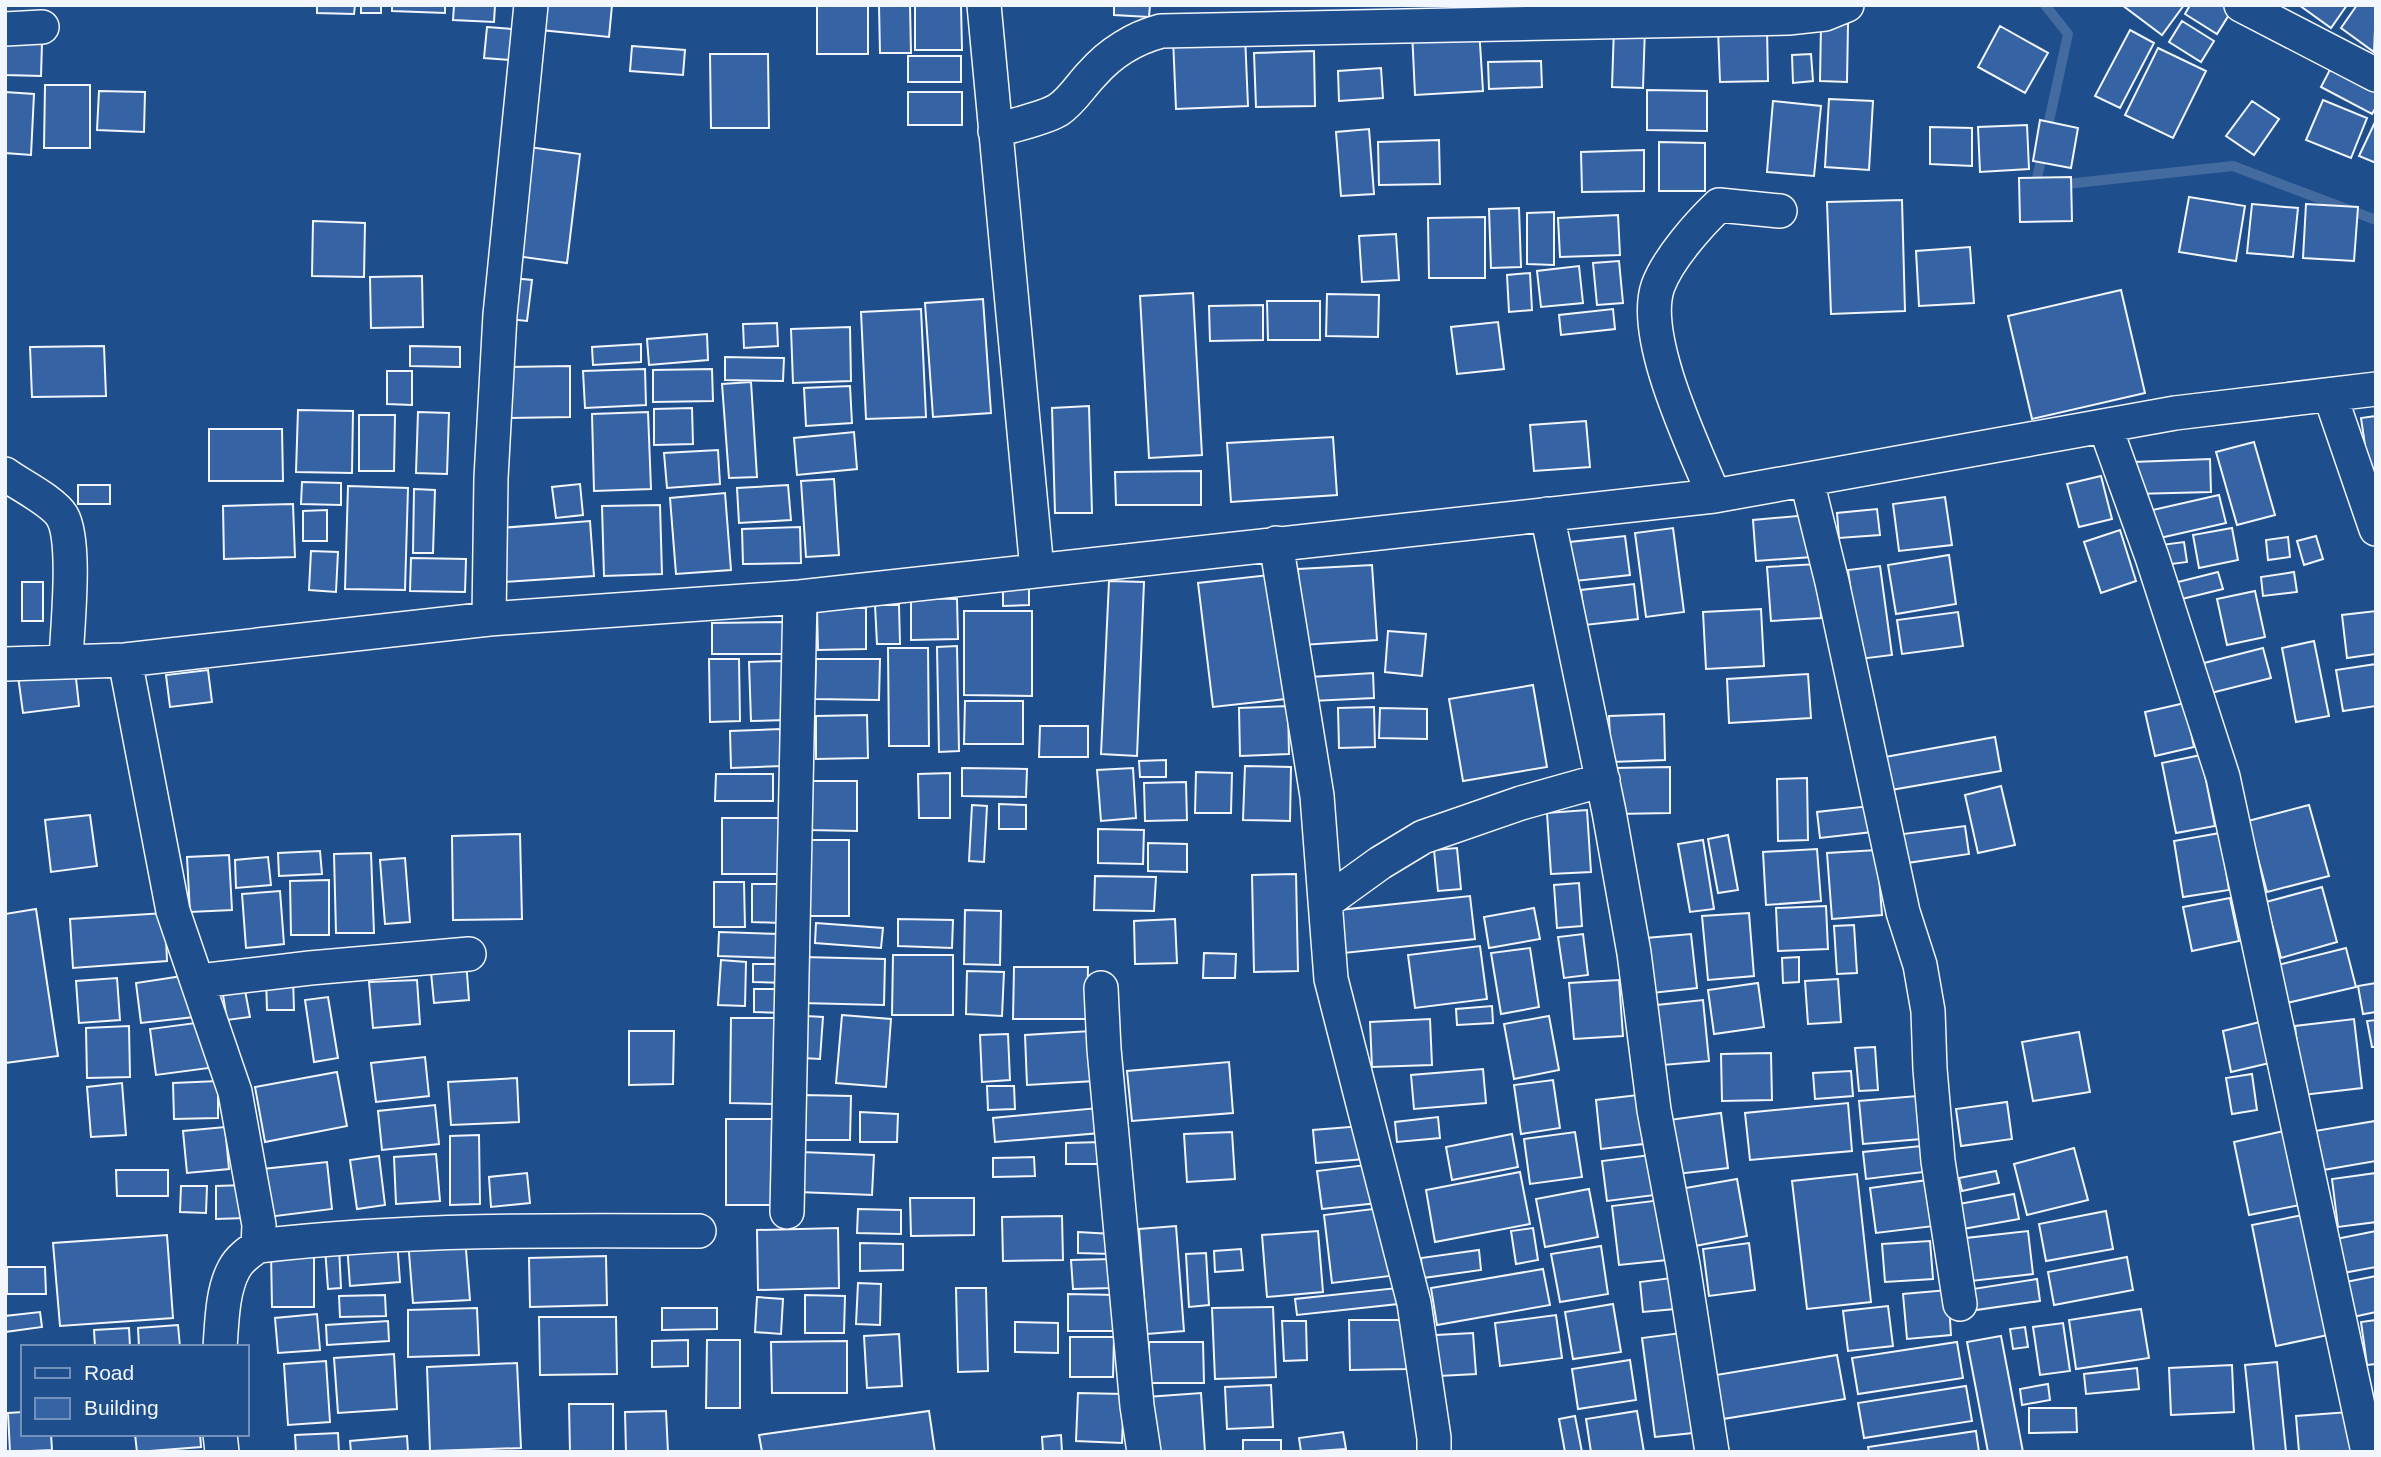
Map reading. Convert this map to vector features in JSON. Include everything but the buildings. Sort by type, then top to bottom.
[{"type":"street","points":[[489,620],[491,478],[500,315],[531,5]]},
{"type":"street","points":[[984,5],[1037,570]]},
{"type":"street","points":[[995,131],[1058,110],[1093,71],[1124,46],[1142,36],[1161,31],[1788,18],[1825,14],[1847,5]]},
{"type":"street","points":[[2241,5],[2376,75]]},
{"type":"street","points":[[5,29],[42,27]]},
{"type":"street","points":[[1714,496],[1665,370],[1653,317],[1658,286],[1702,221],[1719,205],[1780,211]]},
{"type":"street","points":[[5,664],[125,660],[489,620],[800,597],[1714,496],[2175,412],[2376,390]]},
{"type":"street","points":[[2330,395],[2376,529]]},
{"type":"street","points":[[2105,426],[2152,557],[2223,777],[2368,1452]]},
{"type":"street","points":[[5,474],[52,506],[61,514],[66,527],[69,552],[66,661]]},
{"type":"street","points":[[1807,481],[1832,582],[1903,912],[1920,965],[1928,1011],[1938,1160],[1960,1304]]},
{"type":"street","points":[[1547,513],[1603,780],[1634,953],[1654,1110],[1683,1265],[1712,1452]]},
{"type":"street","points":[[1276,543],[1317,796],[1331,979],[1414,1303],[1434,1452]]},
{"type":"street","points":[[787,1212],[800,597]]},
{"type":"street","points":[[125,660],[173,911],[235,1092],[257,1212],[258,1246]]},
{"type":"street","points":[[1326,902],[1380,863],[1423,837],[1521,803],[1603,780]]},
{"type":"street","points":[[199,981],[469,954]]},
{"type":"street","points":[[1101,988],[1104,1049],[1137,1406],[1144,1452]]},
{"type":"street","points":[[220,1345],[225,1301],[234,1269],[244,1256],[258,1246],[376,1235],[578,1230],[699,1231]]},
{"type":"waterway","points":[[2045,5],[2068,34],[2046,135]]},
{"type":"waterway","points":[[2038,187],[2035,187],[2043,151]]},
{"type":"waterway","points":[[2057,185],[2233,166],[2376,220]]}]
